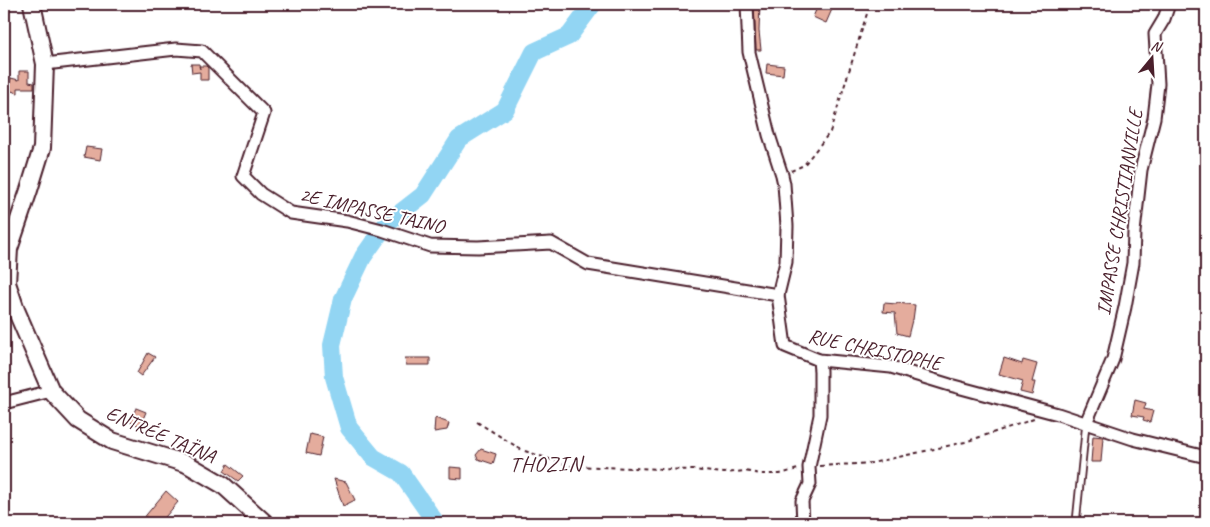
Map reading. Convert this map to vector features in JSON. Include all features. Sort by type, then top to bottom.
[{"type":"street","name":"ENTRÉE TAÏNA","points":[[32,4],[45,64],[42,148],[9,249],[7,283],[16,310],[51,391],[78,420],[112,441],[187,464],[223,485],[265,523]]},
{"type":"street","name":"RUE CHRISTOPHE","points":[[747,4],[749,52],[769,135],[782,175],[787,226],[786,262],[778,296],[785,346],[819,360],[891,368],[1058,414],[1133,439],[1206,457]]},
{"type":"street","name":"IMPASSE CHRISTIANVILLE","points":[[1086,423],[1113,359],[1125,307],[1133,263],[1134,232],[1141,170],[1154,118],[1158,84],[1155,34],[1164,19],[1169,4]]},
{"type":"street","name":"2E IMPASSE TAINO","points":[[45,64],[176,49],[202,52],[264,113],[243,176],[261,194],[291,213],[347,221],[430,246],[478,247],[551,243],[588,264],[778,296]]},
{"type":"street","points":[[802,523],[802,502],[810,484],[809,466],[820,415],[819,360]]},
{"type":"street","points":[[4,403],[51,391]]},
{"type":"lane","points":[[1076,523],[1086,423]]},
{"type":"path","points":[[782,175],[804,164],[830,132],[870,4]]},
{"type":"path","points":[[477,422],[522,450],[570,466],[694,470],[724,473],[745,470],[760,474],[780,474],[809,466],[872,463],[965,442],[1036,418]]},
{"type":"building","points":[[754,4],[760,4],[759,31],[761,50],[756,50]]},
{"type":"building","points":[[803,4],[825,4],[833,7],[826,23],[813,17],[816,10],[802,7]]},
{"type":"building","points":[[191,64],[206,66],[208,68],[208,80],[200,80],[200,72],[192,73]]},
{"type":"building","points":[[767,64],[784,66],[783,75],[766,73]]},
{"type":"building","points":[[19,71],[29,71],[29,82],[34,83],[34,88],[18,88],[18,93],[8,90],[11,78],[19,80]]},
{"type":"building","points":[[86,147],[102,149],[100,160],[84,157]]},
{"type":"building","points":[[884,303],[915,305],[908,336],[897,333],[895,313],[883,312]]},
{"type":"building","points":[[148,353],[155,357],[141,376],[137,373]]},
{"type":"building","points":[[405,358],[430,358],[430,365],[406,365]]},
{"type":"building","points":[[1004,358],[1022,364],[1023,360],[1037,364],[1032,382],[1035,382],[1032,395],[1020,392],[1023,381],[999,374]]},
{"type":"building","points":[[1135,400],[1146,403],[1144,409],[1153,411],[1150,422],[1143,420],[1144,417],[1132,415]]},
{"type":"building","points":[[136,408],[146,412],[140,426],[130,422]]},
{"type":"building","points":[[435,418],[449,423],[447,430],[434,432]]},
{"type":"building","points":[[310,434],[323,437],[319,456],[306,453]]},
{"type":"building","points":[[1093,436],[1103,437],[1101,462],[1091,462]]},
{"type":"building","points":[[481,449],[496,454],[493,464],[478,459],[476,455]]},
{"type":"building","points":[[228,464],[243,476],[238,481],[224,471]]},
{"type":"building","points":[[450,467],[462,468],[462,479],[450,478]]},
{"type":"building","points":[[334,479],[346,482],[355,500],[343,506]]},
{"type":"building","points":[[166,491],[178,502],[160,523],[146,523],[142,520]]},
{"type":"waterway","points":[[436,523],[401,473],[373,457],[349,428],[334,377],[332,345],[343,299],[363,257],[387,223],[423,195],[459,139],[505,110],[534,52],[569,36],[593,4]]},
{"type":"district","name":"THOZIN","points":[[546,463]]}]
